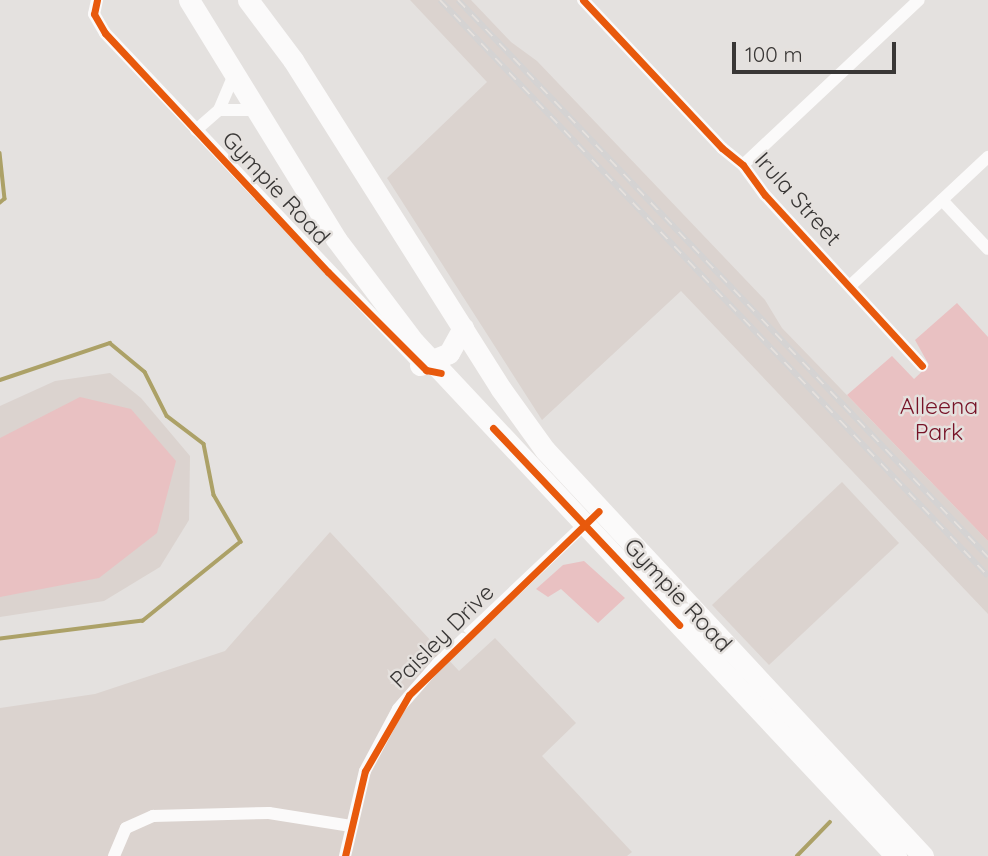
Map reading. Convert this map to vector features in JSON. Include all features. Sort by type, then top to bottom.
[{"type":"highway","name":"Gympie Road","points":[[189,0],[336,239],[431,366],[592,518],[923,856]]},
{"type":"highway","name":"Gympie Road","points":[[248,0],[293,60],[522,419],[592,518],[896,856]]},
{"type":"highway","points":[[431,366],[449,353],[463,328]]},
{"type":"street","name":"Gympie Road","points":[[97,0],[94,14],[105,33],[362,307],[431,366]]},
{"type":"street","name":"Irula Street","points":[[583,0],[722,148],[743,165],[765,195],[922,366]]},
{"type":"street","points":[[743,165],[919,0]]},
{"type":"street","name":"Gympie Road","points":[[197,130],[219,110],[235,72]]},
{"type":"street","name":"Gympie Road","points":[[219,110],[257,110]]},
{"type":"street","points":[[850,286],[988,157]]},
{"type":"street","points":[[942,200],[988,248]]},
{"type":"street","name":"Paisley Drive","points":[[345,856],[365,771],[409,695],[592,518]]},
{"type":"street","points":[[114,856],[126,828],[153,816],[270,813],[351,826]]},
{"type":"shaded area","points":[[410,0],[471,0],[511,42],[537,61],[765,300],[782,328],[988,541],[988,614],[681,291],[542,420],[387,178],[487,82]]},
{"type":"shaded area","points":[[110,373],[141,398],[190,456],[189,520],[160,567],[104,601],[0,617],[0,406],[55,381]]},
{"type":"shaded area","points":[[842,482],[899,543],[769,665],[712,605]]},
{"type":"shaded area","points":[[330,532],[459,671],[495,638],[576,723],[542,756],[632,852],[627,856],[0,856],[0,708],[95,694],[225,651]]},
{"type":"green space","name":"Alleena Park","points":[[957,303],[988,337],[988,541],[847,395],[892,356],[914,379],[929,365],[915,340]]},
{"type":"green space","points":[[80,397],[131,409],[176,461],[157,533],[99,578],[0,597],[0,438]]},
{"type":"green space","points":[[584,561],[625,598],[598,623],[561,589],[548,597],[536,589],[563,565]]},
{"type":"waterway","points":[[0,153],[5,199],[0,203]]},
{"type":"waterway","points":[[0,380],[110,343],[145,372],[167,416],[204,444],[214,495],[241,542],[143,621],[0,639]]},
{"type":"waterway","points":[[797,856],[830,822]]},
{"type":"railway","points":[[440,0],[988,576]]},
{"type":"railway","points":[[458,0],[988,557]]},
{"type":"cycle path","points":[[97,0],[94,14],[105,33],[328,272],[426,370],[441,373]]},
{"type":"cycle path","points":[[583,0],[722,148],[743,165],[765,195],[922,366]]},
{"type":"cycle path","points":[[493,428],[679,625]]},
{"type":"cycle path","points":[[345,856],[365,771],[409,695],[599,511]]}]
